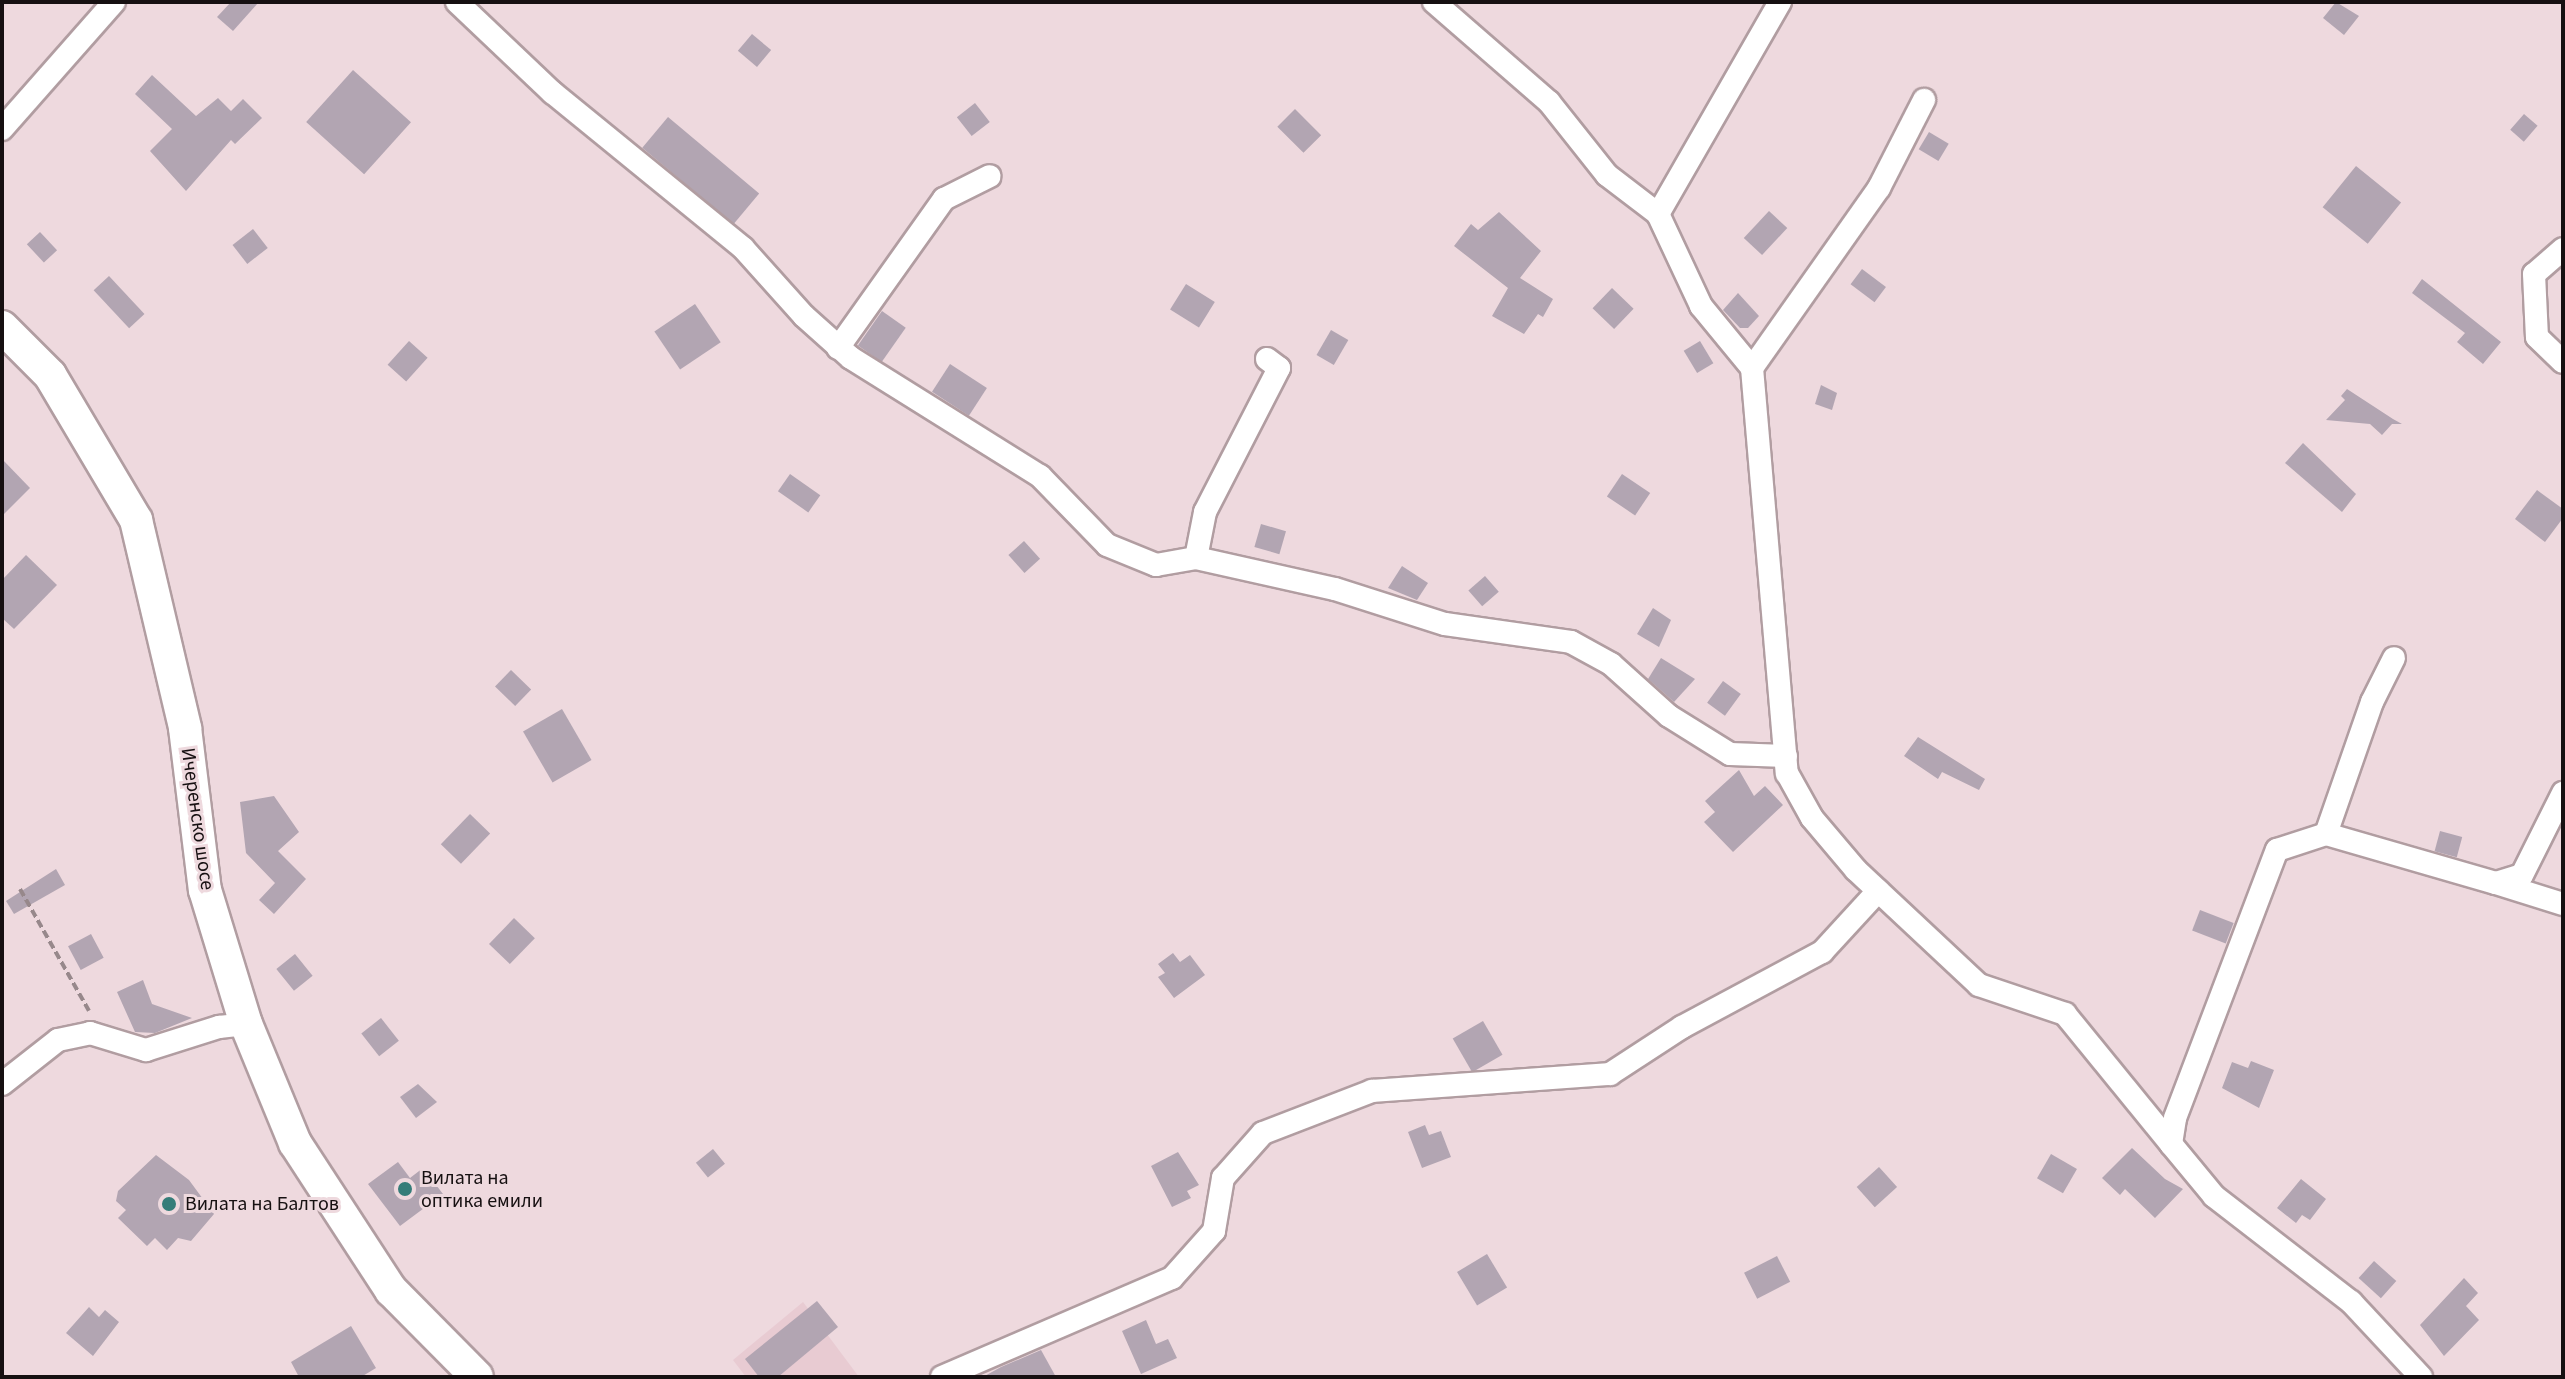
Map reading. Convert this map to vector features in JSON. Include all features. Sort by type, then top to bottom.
[{"type":"street","points":[[2,129],[114,2]]},
{"type":"street","points":[[457,2],[553,93],[743,248],[838,348],[1040,476],[1107,545],[1156,565],[1196,558],[1335,589],[1445,624],[1571,642],[1611,664],[1669,716],[1730,754],[1786,756]]},
{"type":"street","points":[[1434,2],[1549,102],[1607,175],[1658,214],[1701,306],[1752,368],[1787,773],[1812,818],[1878,891],[1979,985],[2065,1014],[2214,1196],[2351,1302],[2421,1377]]},
{"type":"street","points":[[1658,214],[1780,2]]},
{"type":"street","points":[[1752,368],[1879,188],[1924,100]]},
{"type":"street","points":[[838,348],[944,199],[990,176]]},
{"type":"street","points":[[2563,249],[2534,274],[2537,337],[2563,362]]},
{"type":"street","name":"Ичеренско шосе","points":[[2,327],[50,375],[136,520],[185,728],[205,890],[246,1024],[303,1157],[391,1290],[477,1377]]},
{"type":"street","points":[[1196,558],[1205,512],[1279,368],[1267,359]]},
{"type":"street","points":[[2326,834],[2372,702],[2394,658]]},
{"type":"street","points":[[2496,883],[2522,875],[2563,793]]},
{"type":"street","points":[[2171,1144],[2175,1118],[2277,850],[2326,834],[2563,904]]},
{"type":"street","points":[[942,1377],[1172,1278],[1214,1231],[1223,1178],[1263,1133],[1372,1091],[1610,1074],[1682,1027],[1822,952],[1878,891]]},
{"type":"street","points":[[2,1084],[58,1040],[90,1033],[146,1050],[219,1027],[246,1024]]},
{"type":"path","points":[[20,889],[104,1038]]},
{"type":"shaded area","points":[[803,1302],[859,1377],[746,1377],[733,1360]]},
{"type":"building","points":[[231,2],[259,2],[233,31],[217,17]]},
{"type":"building","points":[[2336,2],[2359,16],[2344,35],[2323,18]]},
{"type":"building","points":[[752,34],[771,50],[757,67],[738,51]]},
{"type":"building","points":[[353,70],[411,122],[364,174],[306,122]]},
{"type":"building","points":[[152,75],[196,116],[218,98],[231,111],[243,99],[262,118],[235,144],[231,140],[186,191],[150,151],[172,129],[135,94]]},
{"type":"building","points":[[975,103],[990,122],[972,136],[957,117]]},
{"type":"building","points":[[1295,109],[1321,135],[1303,153],[1277,127]]},
{"type":"building","points":[[2524,114],[2538,126],[2524,142],[2510,130]]},
{"type":"building","points":[[668,117],[759,193],[733,224],[642,148]]},
{"type":"building","points":[[1929,132],[1949,144],[1938,161],[1919,149]]},
{"type":"building","points":[[2356,166],[2401,203],[2368,244],[2323,207]]},
{"type":"building","points":[[1769,211],[1787,228],[1762,255],[1744,238]]},
{"type":"building","points":[[1499,212],[1541,251],[1520,278],[1553,299],[1543,317],[1538,314],[1524,334],[1492,316],[1508,288],[1454,246],[1471,224],[1478,230]]},
{"type":"building","points":[[253,229],[268,248],[247,264],[233,245]]},
{"type":"building","points":[[40,232],[57,250],[44,263],[27,244]]},
{"type":"building","points":[[1862,269],[1886,287],[1875,302],[1851,284]]},
{"type":"building","points":[[109,276],[144,314],[129,328],[94,290]]},
{"type":"building","points":[[2422,279],[2501,342],[2483,364],[2457,342],[2465,333],[2412,293]]},
{"type":"building","points":[[1186,284],[1215,302],[1199,327],[1170,309]]},
{"type":"building","points":[[1612,288],[1634,309],[1614,329],[1593,308]]},
{"type":"building","points":[[1738,293],[1759,316],[1748,328],[1740,328],[1723,310]]},
{"type":"building","points":[[695,304],[721,342],[680,370],[654,331]]},
{"type":"building","points":[[882,311],[906,328],[882,362],[858,345]]},
{"type":"building","points":[[1331,330],[1348,340],[1334,365],[1316,355]]},
{"type":"building","points":[[409,341],[428,358],[406,382],[388,365]]},
{"type":"building","points":[[1700,341],[1713,363],[1697,373],[1684,351]]},
{"type":"building","points":[[950,364],[987,388],[969,416],[932,392]]},
{"type":"building","points":[[1821,385],[1837,393],[1832,410],[1815,404]]},
{"type":"building","points":[[2347,389],[2402,424],[2392,424],[2382,435],[2370,424],[2326,420],[2345,400],[2341,396]]},
{"type":"building","points":[[2303,443],[2356,494],[2342,512],[2285,463]]},
{"type":"building","points":[[2,459],[30,488],[2,516]]},
{"type":"building","points":[[790,474],[820,495],[808,512],[778,491]]},
{"type":"building","points":[[1622,474],[1650,493],[1635,515],[1607,496]]},
{"type":"building","points":[[2537,490],[2563,509],[2563,518],[2545,542],[2515,519]]},
{"type":"building","points":[[1261,524],[1286,531],[1279,554],[1254,547]]},
{"type":"building","points":[[1024,541],[1040,559],[1024,573],[1008,555]]},
{"type":"building","points":[[26,555],[57,585],[14,629],[2,618],[2,580]]},
{"type":"building","points":[[1402,566],[1428,583],[1417,600],[1388,588]]},
{"type":"building","points":[[1485,576],[1499,592],[1482,606],[1468,590]]},
{"type":"building","points":[[1653,608],[1671,620],[1659,647],[1637,634]]},
{"type":"building","points":[[1661,658],[1695,679],[1674,702],[1648,679]]},
{"type":"building","points":[[511,670],[531,689],[515,706],[495,687]]},
{"type":"building","points":[[1723,681],[1741,694],[1725,716],[1707,703]]},
{"type":"building","points":[[562,709],[592,760],[553,783],[523,732]]},
{"type":"building","points":[[1918,737],[1985,779],[1979,790],[1942,772],[1938,779],[1904,756]]},
{"type":"building","points":[[1739,770],[1754,796],[1765,786],[1783,805],[1733,852],[1704,822],[1715,812],[1705,801]]},
{"type":"building","points":[[274,796],[299,832],[278,851],[306,879],[274,914],[259,900],[275,883],[246,853],[240,802]]},
{"type":"building","points":[[470,814],[490,833],[461,864],[441,844]]},
{"type":"building","points":[[2440,831],[2462,837],[2457,857],[2435,851]]},
{"type":"building","points":[[56,869],[65,885],[14,914],[6,901]]},
{"type":"building","points":[[2200,910],[2234,923],[2226,943],[2192,931]]},
{"type":"building","points":[[514,918],[535,938],[510,964],[489,944]]},
{"type":"building","points":[[91,934],[104,958],[81,970],[68,946]]},
{"type":"building","points":[[1173,953],[1180,962],[1190,955],[1205,975],[1174,998],[1158,977],[1165,973],[1158,964]]},
{"type":"building","points":[[295,954],[313,976],[294,991],[276,969]]},
{"type":"building","points":[[143,980],[152,1004],[192,1018],[155,1033],[135,1032],[117,992]]},
{"type":"building","points":[[381,1018],[399,1041],[379,1056],[361,1033]]},
{"type":"building","points":[[1483,1021],[1502,1055],[1472,1072],[1453,1038]]},
{"type":"building","points":[[2251,1061],[2274,1070],[2259,1108],[2222,1088],[2232,1062],[2248,1068]]},
{"type":"building","points":[[418,1084],[437,1102],[416,1118],[400,1097]]},
{"type":"building","points":[[1425,1125],[1429,1135],[1441,1131],[1451,1157],[1422,1168],[1408,1132]]},
{"type":"building","points":[[2132,1148],[2165,1179],[2183,1189],[2155,1218],[2125,1189],[2120,1195],[2102,1178]]},
{"type":"building","points":[[713,1149],[725,1164],[708,1178],[696,1163]]},
{"type":"building","points":[[1178,1152],[1199,1185],[1187,1191],[1191,1198],[1172,1207],[1151,1166]]},
{"type":"building","points":[[2051,1154],[2077,1169],[2063,1193],[2037,1178]]},
{"type":"building","name":"Вилата на Балтов","points":[[156,1155],[189,1180],[214,1214],[191,1241],[178,1238],[167,1250],[155,1238],[147,1246],[118,1218],[126,1210],[116,1201],[118,1191]]},
{"type":"building","name":"Вилата на оптика емили","points":[[398,1162],[410,1178],[423,1168],[443,1194],[400,1226],[368,1184]]},
{"type":"building","points":[[1879,1167],[1897,1187],[1875,1207],[1857,1187]]},
{"type":"building","points":[[2301,1179],[2326,1199],[2310,1220],[2302,1215],[2296,1223],[2277,1208]]},
{"type":"building","points":[[1487,1254],[1507,1287],[1477,1305],[1457,1272]]},
{"type":"building","points":[[1777,1256],[1790,1282],[1757,1299],[1744,1273]]},
{"type":"building","points":[[2374,1261],[2396,1281],[2381,1298],[2359,1278]]},
{"type":"building","points":[[2464,1278],[2478,1293],[2466,1306],[2479,1320],[2444,1356],[2420,1325]]},
{"type":"building","points":[[817,1301],[838,1327],[778,1377],[759,1377],[745,1359]]},
{"type":"building","points":[[89,1307],[99,1317],[105,1310],[119,1322],[93,1356],[66,1333]]},
{"type":"building","points":[[1146,1320],[1156,1344],[1168,1339],[1177,1358],[1141,1374],[1122,1331]]},
{"type":"building","points":[[351,1326],[376,1368],[361,1377],[299,1377],[291,1362]]},
{"type":"building","points":[[1041,1350],[1056,1377],[983,1377],[1001,1367]]},
{"type":"place","name":"Вилата на оптика емили","points":[[405,1189]]},
{"type":"place","name":"Вилата на Балтов","points":[[169,1204]]}]
